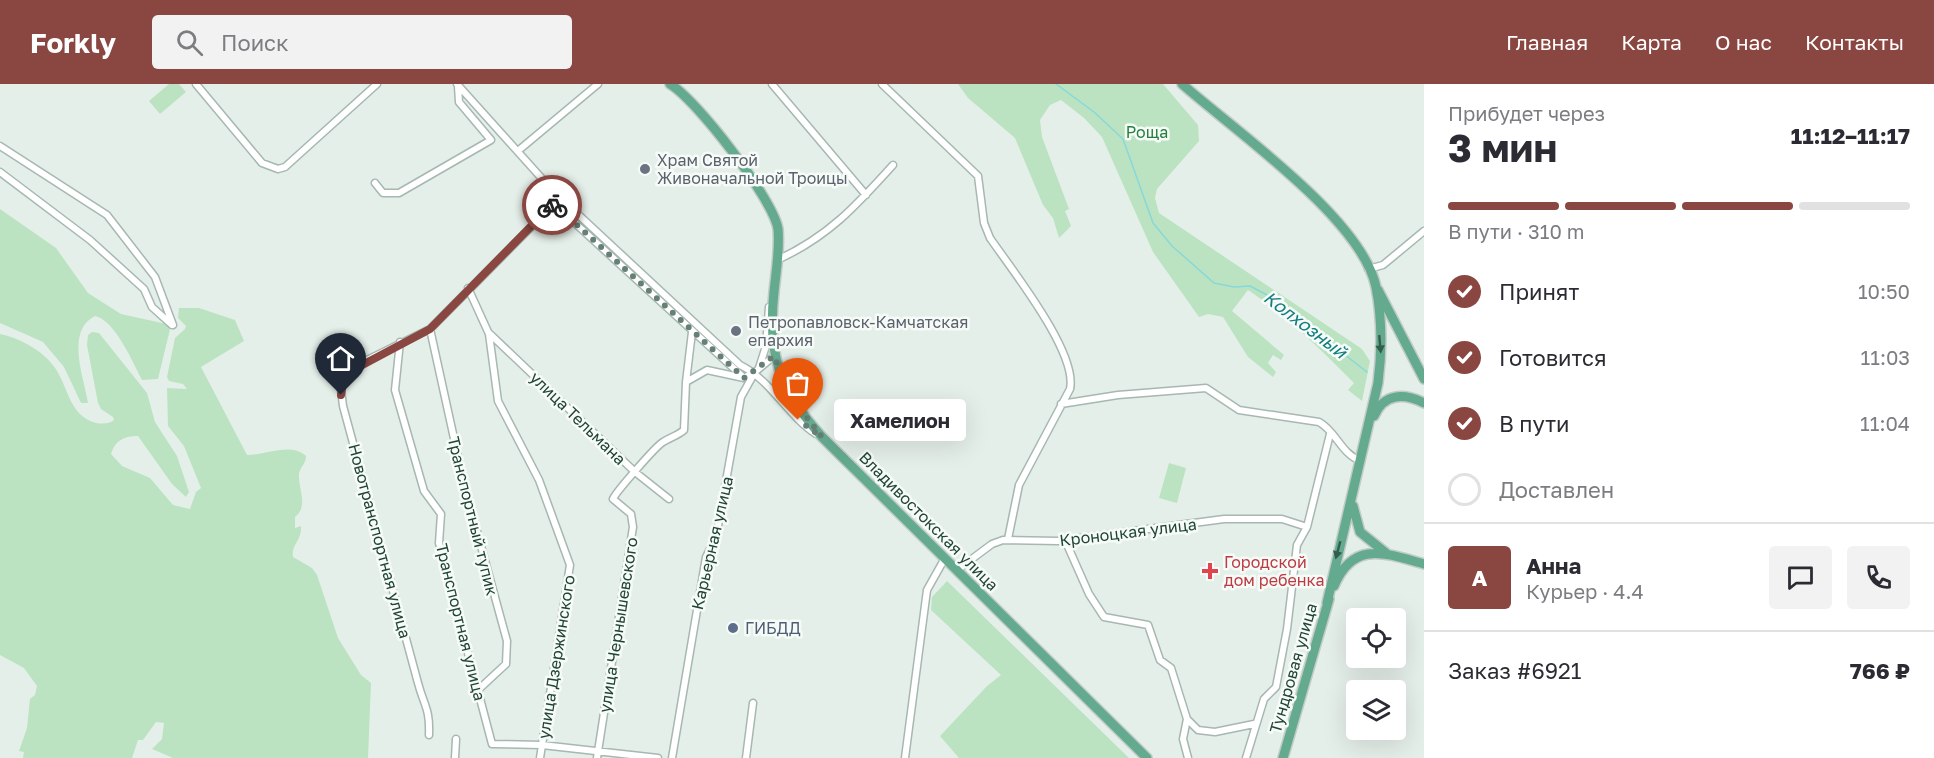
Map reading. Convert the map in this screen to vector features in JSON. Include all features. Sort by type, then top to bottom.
[{"type":"main road","points":[[670,84],[682,92],[700,110],[773,212],[778,235],[773,295],[774,356],[789,395],[822,437]]},
{"type":"main road","points":[[1182,84],[1298,182],[1335,218],[1368,269],[1424,378]]},
{"type":"main road","points":[[1369,429],[1381,354],[1376,285]]},
{"type":"main road","points":[[1327,603],[1360,461],[1378,407],[1385,400],[1400,396],[1424,403]]},
{"type":"main road","name":"Владивостокская улица","points":[[822,437],[1147,758]]},
{"type":"main road","name":"Тундровая улица","points":[[1352,498],[1354,515],[1360,532],[1377,549],[1389,555]]},
{"type":"main road","points":[[1345,524],[1362,541],[1377,549]]},
{"type":"main road","name":"Тундровая улица","points":[[1283,758],[1327,603],[1339,574],[1350,561],[1366,554],[1389,555],[1424,564]]},
{"type":"street","points":[[195,84],[262,163],[278,169],[285,167],[377,84]]},
{"type":"street","points":[[519,150],[598,84]]},
{"type":"street","points":[[772,84],[866,195]]},
{"type":"street","points":[[882,84],[978,176],[984,223],[990,238],[1049,327],[1071,372],[1070,389],[1019,485],[1008,539]]},
{"type":"street","points":[[375,183],[383,193],[399,193],[491,140],[459,102],[457,85]]},
{"type":"street","name":"Владивостокская улица","points":[[457,85],[519,150],[555,192],[740,364],[757,370],[798,420],[822,437]]},
{"type":"street","points":[[0,146],[107,216],[155,277],[173,325],[152,307],[144,289],[90,240],[0,172]]},
{"type":"street","points":[[777,260],[806,247],[829,231],[893,165]]},
{"type":"street","name":"Новотранспортная улица","points":[[429,735],[429,708],[423,700],[418,683],[341,395],[343,382],[351,371],[400,342],[430,329],[468,288],[542,216],[555,192]]},
{"type":"street","points":[[550,204],[565,214],[744,378]]},
{"type":"street","points":[[1368,269],[1383,265],[1424,231]]},
{"type":"street","name":"улица Дзержинского","points":[[468,288],[489,334],[498,401],[539,480],[570,565],[540,758]]},
{"type":"street","name":"Карьерная улица","points":[[672,758],[706,557],[716,537],[741,397],[757,370],[766,346],[768,313],[773,295]]},
{"type":"street","name":"Транспортный тупик","points":[[430,329],[464,484],[507,641],[506,664],[478,690]]},
{"type":"street","points":[[635,472],[663,442],[678,436],[684,430],[686,382],[692,332]]},
{"type":"street","name":"улица Тельмана","points":[[489,334],[635,472],[669,499]]},
{"type":"street","name":"Транспортная улица","points":[[400,342],[395,390],[424,491],[441,514],[439,543],[492,744],[542,745],[597,755],[658,758]]},
{"type":"street","name":"Карьерная улица","points":[[757,370],[774,356]]},
{"type":"street","points":[[686,382],[707,370],[744,378],[757,370]]},
{"type":"street","points":[[1061,404],[1118,395],[1206,388],[1239,410],[1319,422],[1346,452],[1360,461]]},
{"type":"street","points":[[1246,758],[1254,723],[1264,699],[1276,687],[1287,629],[1297,545],[1307,527],[1330,434]]},
{"type":"street","name":"улица Чернышевского","points":[[597,755],[634,520],[631,514],[614,499],[635,472]]},
{"type":"street","name":"Кроноцкая улица","points":[[957,570],[992,544],[1008,539],[1065,540],[1224,519],[1282,519],[1307,527]]},
{"type":"street","points":[[1065,540],[1089,594],[1104,617],[1148,625],[1160,660],[1171,668],[1187,719],[1198,730],[1207,732],[1254,723]]},
{"type":"street","points":[[905,758],[927,590],[945,558]]},
{"type":"street","points":[[746,758],[753,704]]},
{"type":"street","points":[[1187,719],[1183,740],[1188,758]]},
{"type":"street","points":[[455,758],[456,739]]},
{"type":"green space","points":[[169,84],[179,84],[186,92],[160,114],[149,101]]},
{"type":"green space","name":"Роща","points":[[958,84],[1163,84],[1198,125],[1199,141],[1157,189],[1155,198],[1159,213],[1362,349],[1370,361],[1362,401],[1348,390],[1354,383],[1329,358],[1290,322],[1248,290],[1232,311],[1284,355],[1281,360],[1273,355],[1268,363],[1276,372],[1273,377],[1248,357],[1223,317],[1208,314],[1199,317],[1153,252],[1102,137],[1084,118],[1061,100],[1050,105],[1040,120],[1042,137],[1069,209],[1065,211],[1071,226],[1059,238],[1053,218],[1043,205],[1015,138],[968,98]]},
{"type":"green space","points":[[0,209],[56,248],[88,293],[121,314],[171,325],[158,379],[142,380],[110,325],[95,316],[86,323],[81,332],[79,344],[79,356],[88,403],[81,403],[64,367],[43,342],[0,323]]},
{"type":"green space","points":[[179,308],[199,308],[235,320],[244,341],[201,367],[247,455],[293,450],[306,456],[299,474],[302,503],[295,517],[295,528],[301,526],[301,531],[293,557],[312,568],[317,575],[338,638],[361,675],[371,683],[368,758],[173,758],[152,749],[162,739],[164,723],[156,722],[143,740],[138,740],[132,758],[23,758],[24,752],[19,751],[27,728],[30,699],[35,695],[37,686],[24,668],[0,655],[0,334],[22,341],[41,354],[58,372],[79,413],[86,419],[103,424],[114,420],[101,409],[98,403],[87,345],[88,335],[92,332],[99,333],[147,393],[155,422],[177,456],[189,492],[186,497],[172,484],[138,436],[120,440],[111,454],[122,466],[150,478],[173,505],[190,509],[196,492],[201,488],[184,446],[168,426],[167,388],[187,389],[183,384],[169,381],[167,377],[175,338],[186,326],[178,318]]},
{"type":"green space","points":[[1169,463],[1186,468],[1177,503],[1159,498]]},
{"type":"green space","points":[[947,581],[1129,758],[959,758],[940,736],[987,686],[1001,675],[931,610],[932,597]]},
{"type":"waterway","name":"Колхозный","points":[[1056,84],[1094,112],[1123,139],[1153,223],[1172,246],[1214,283],[1234,287],[1250,286],[1269,296],[1367,372]]},
{"type":"way so far","points":[[552,205],[565,214],[744,378],[774,356],[789,395],[822,437],[798,420]]},
{"type":"place","name":"Храм Святой Живоначальной Троицы","points":[[645,169]]},
{"type":"place","name":"Петропавловск-Камчатская епархия","points":[[736,331]]},
{"type":"place","name":"Хамелион","points":[[798,420]]},
{"type":"place","name":"Городской дом ребенка","points":[[1210,571]]},
{"type":"place","name":"ГИБДД","points":[[733,628]]},
{"type":"route","points":[[341,395],[347,374],[359,364],[430,329],[468,288],[542,216],[550,204],[552,205]]}]
